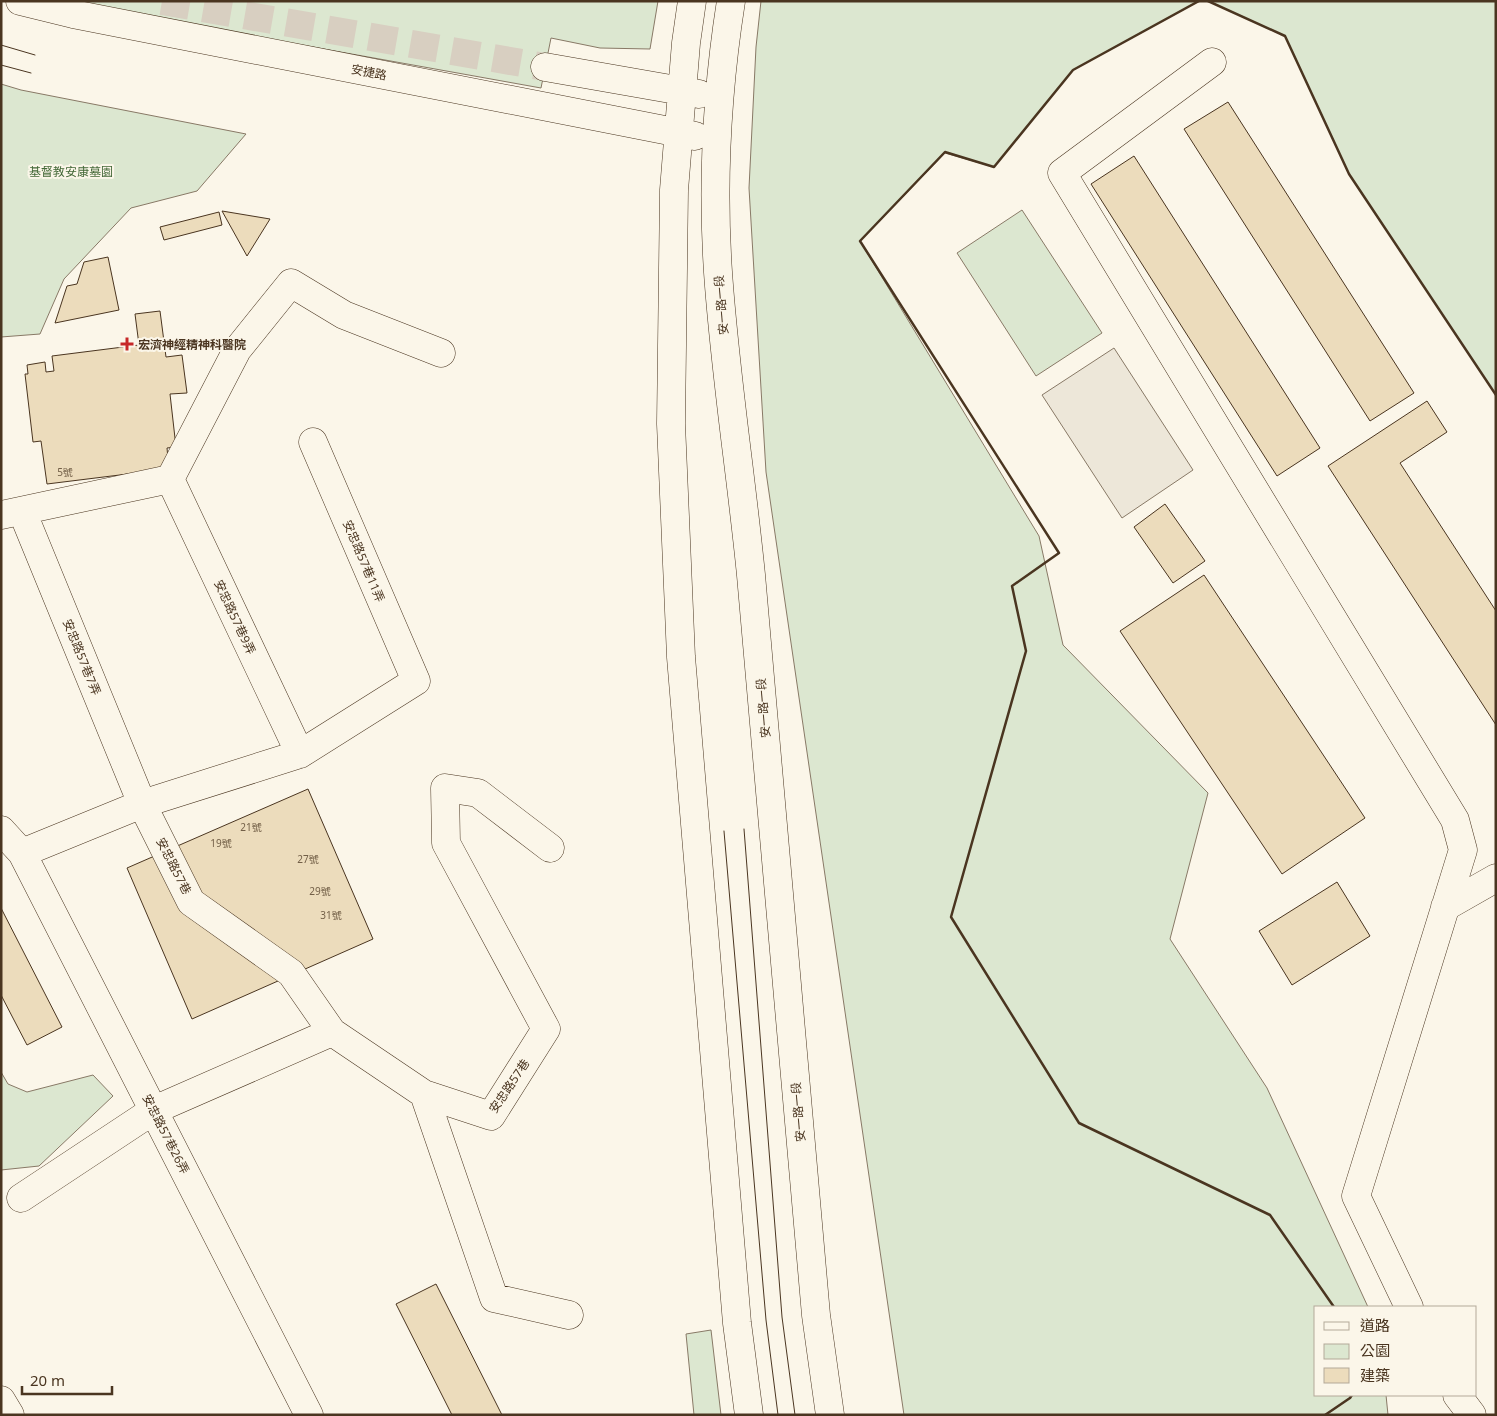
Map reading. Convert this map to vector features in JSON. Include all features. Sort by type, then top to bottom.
[{"type":"street","name":"安捷路","points":[[20,1],[73,14],[718,141]]},
{"type":"street","points":[[692,1],[674,190],[671,424],[681,658],[737,1324],[749,1415]]},
{"type":"street","name":"安一路一段","points":[[731,1],[724,45],[720,98],[716,213],[718,270],[724,350],[751,573],[816,1315],[830,1415]]},
{"type":"street","points":[[1212,62],[1062,173],[1455,820],[1463,850],[1356,1196],[1409,1306]]},
{"type":"street","points":[[546,67],[720,98]]},
{"type":"street","points":[[12,513],[170,479],[236,350],[291,282],[344,315],[441,353]]},
{"type":"street","name":"安忠路57巷11弄","points":[[300,754],[416,680],[313,442]]},
{"type":"street","name":"安忠路57巷9弄","points":[[170,479],[300,754]]},
{"type":"street","name":"安忠路57巷7弄","points":[[12,513],[142,804]]},
{"type":"street","points":[[1,830],[22,854],[142,804],[300,754]]},
{"type":"street","name":"安忠路57巷","points":[[142,804],[191,902],[291,973],[332,1032],[424,1094],[491,1116],[546,1029],[446,844],[445,788],[478,792],[550,848]]},
{"type":"street","name":"安忠路57巷26弄","points":[[22,854],[309,1415]]},
{"type":"street","points":[[1446,907],[1496,878]]},
{"type":"street","points":[[21,1198],[154,1110],[332,1032]]},
{"type":"street","points":[[424,1094],[494,1298],[569,1315]]},
{"type":"street","points":[[1458,1396],[1472,1415]]},
{"type":"street","points":[[1,1400],[10,1415]]},
{"type":"green space","points":[[74,1],[658,1],[650,49],[600,48],[551,38],[541,88],[73,4]]},
{"type":"green space","points":[[761,1],[1199,1],[1073,70],[994,167],[945,153],[860,241],[1039,536],[1063,645],[1208,793],[1170,939],[1267,1088],[1368,1306],[1314,1306],[1314,1396],[1386,1396],[1388,1415],[904,1415],[766,472],[749,188],[756,47]]},
{"type":"green space","points":[[1208,1],[1496,1],[1496,395],[1349,174],[1285,36]]},
{"type":"green space","name":"基督教安康墓園","points":[[1,84],[21,90],[246,134],[197,191],[131,208],[64,279],[40,334],[1,337]]},
{"type":"green space","points":[[1022,210],[1102,333],[1036,376],[957,253]]},
{"type":"green space","points":[[1,1072],[8,1084],[27,1092],[93,1075],[113,1096],[39,1166],[1,1170]]},
{"type":"green space","points":[[711,1330],[721,1415],[694,1415],[686,1334]]},
{"type":"shaded area","points":[[1114,348],[1193,470],[1122,518],[1042,395]]},
{"type":"building","points":[[1228,102],[1414,393],[1370,421],[1184,129]]},
{"type":"building","points":[[1134,156],[1320,448],[1277,476],[1091,184]]},
{"type":"building","points":[[222,211],[270,219],[247,256]]},
{"type":"building","points":[[219,212],[222,225],[164,240],[160,227]]},
{"type":"building","points":[[108,257],[119,310],[55,323],[67,286],[77,284],[84,262]]},
{"type":"building","points":[[160,311],[166,357],[182,355],[187,393],[170,394],[176,447],[167,448],[168,459],[160,470],[47,484],[41,441],[33,442],[25,374],[28,374],[27,365],[45,362],[46,372],[54,371],[52,356],[139,345],[135,314]]},
{"type":"building","points":[[1427,401],[1447,432],[1400,463],[1496,611],[1496,725],[1328,466]]},
{"type":"building","points":[[1165,504],[1205,561],[1173,583],[1134,527]]},
{"type":"building","points":[[1204,575],[1365,818],[1282,874],[1120,631]]},
{"type":"building","points":[[308,789],[373,939],[192,1019],[127,868]]},
{"type":"building","points":[[1337,882],[1370,936],[1292,985],[1259,931]]},
{"type":"building","points":[[1,908],[62,1027],[27,1045],[1,995]]},
{"type":"building","points":[[436,1284],[502,1415],[452,1415],[396,1304]]},
{"type":"tunnel","points":[[162,1],[545,67]]},
{"type":"tram line","points":[[1,45],[35,55]]},
{"type":"tram line","points":[[1,65],[31,73]]},
{"type":"tram line","points":[[744,829],[782,1317],[795,1415]]},
{"type":"tram line","points":[[724,831],[766,1320],[778,1415]]},
{"type":"wall","points":[[1199,1],[1073,70],[994,167],[945,152],[860,241],[1059,553],[1012,586],[1026,651],[951,917],[1079,1123],[1270,1215],[1333,1306]]},
{"type":"wall","points":[[1208,1],[1285,36],[1349,174],[1496,395]]},
{"type":"wall","points":[[1325,1415],[1351,1396]]},
{"type":"place","name":"宏濟神經精神科醫院","points":[[127,344]]}]
